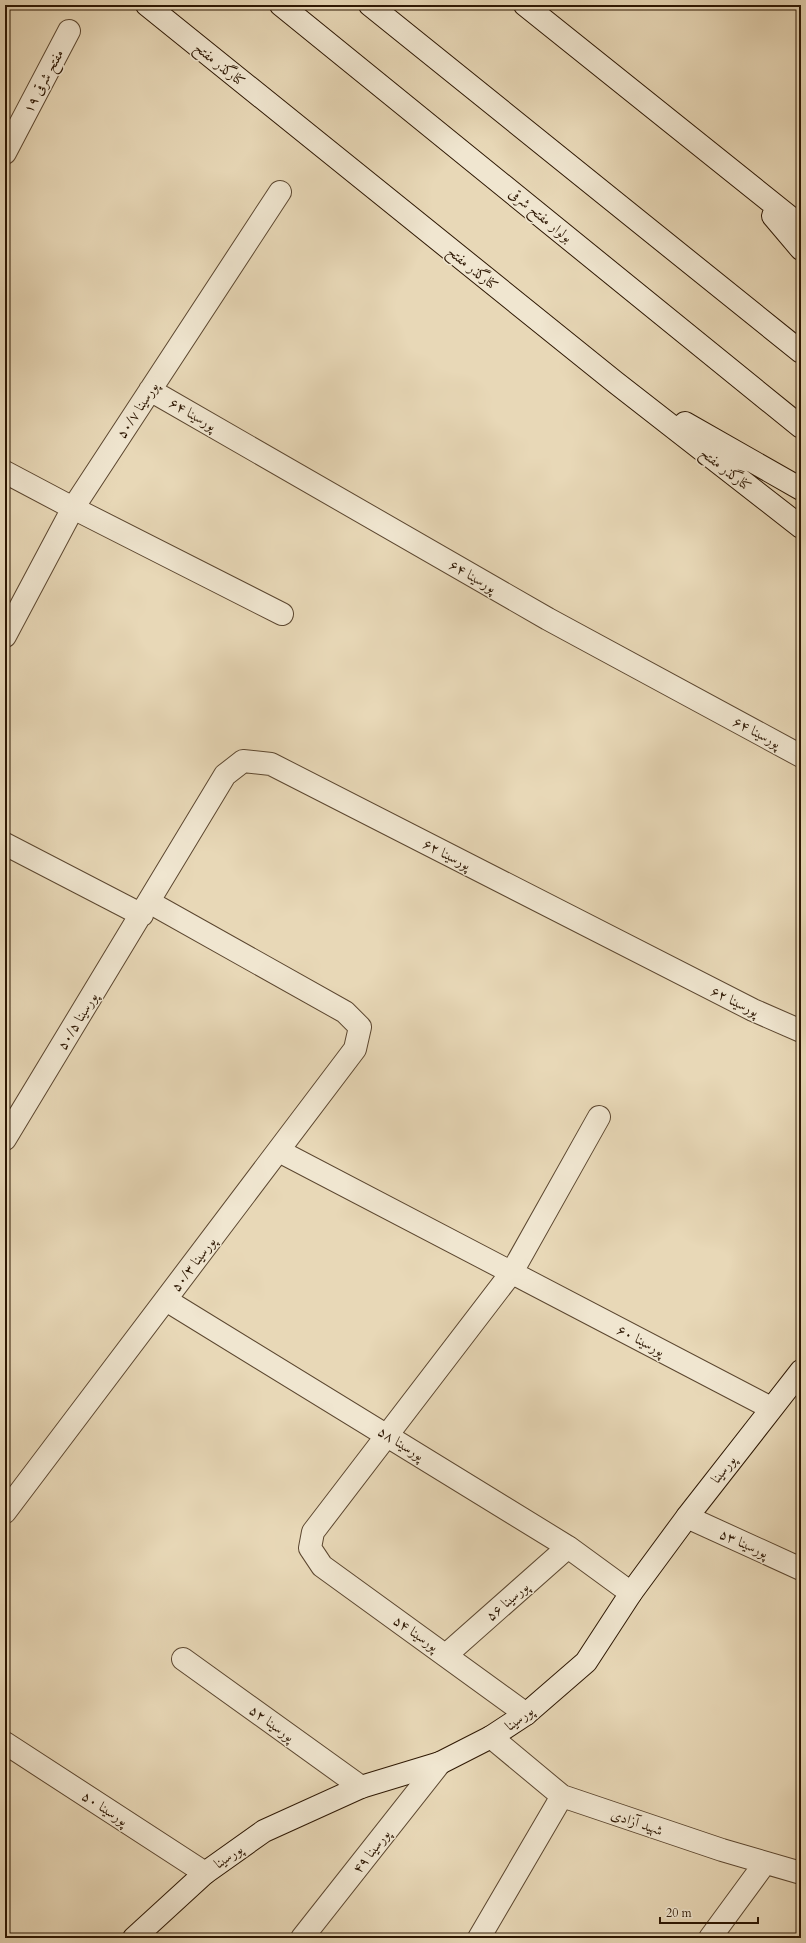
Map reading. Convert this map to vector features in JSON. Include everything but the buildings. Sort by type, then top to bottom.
[{"type":"street","name":"کنارگذر مفتح","points":[[147,5],[614,382],[801,527]]},
{"type":"street","name":"بولوار مفتح شرقی","points":[[281,5],[801,427]]},
{"type":"street","points":[[370,5],[801,352]]},
{"type":"street","points":[[525,5],[801,226]]},
{"type":"street","name":"مفتح شرقی ۱۹","points":[[5,153],[69,31]]},
{"type":"street","points":[[741,178],[801,248]]},
{"type":"street","name":"پورسینا ۵۰/۷","points":[[5,636],[73,508],[280,192]]},
{"type":"street","points":[[614,382],[801,489]]},
{"type":"street","name":"پورسینا ۶۴","points":[[150,390],[548,619],[801,756]]},
{"type":"street","points":[[5,472],[282,614]]},
{"type":"street","name":"پورسینا ۶۲","points":[[145,908],[225,775],[243,761],[271,764],[753,1010],[801,1031]]},
{"type":"street","points":[[5,844],[145,908]]},
{"type":"street","name":"پورسینا ۵۰/۳","points":[[5,1512],[279,1151],[354,1049],[360,1027],[345,1012],[145,908]]},
{"type":"street","name":"پورسینا ۵۰/۵","points":[[5,1139],[145,908]]},
{"type":"street","points":[[387,1435],[512,1272],[599,1117]]},
{"type":"street","name":"پورسینا ۶۰","points":[[279,1151],[771,1408]]},
{"type":"street","name":"پورسینا ۵۸","points":[[166,1300],[568,1547],[631,1593]]},
{"type":"street","name":"پورسینا","points":[[134,1938],[205,1873],[264,1831],[361,1787],[440,1763],[491,1737],[526,1714],[586,1662],[631,1593],[686,1517],[801,1371]]},
{"type":"street","name":"پورسینا ۵۴","points":[[387,1435],[313,1532],[310,1548],[322,1566],[526,1714]]},
{"type":"street","name":"پورسینا ۵۳","points":[[686,1517],[801,1568]]},
{"type":"street","name":"پورسینا ۵۶","points":[[446,1655],[568,1547]]},
{"type":"street","name":"پورسینا ۵۲","points":[[183,1660],[361,1787]]},
{"type":"street","name":"شهید آزادی","points":[[491,1737],[562,1796],[722,1850],[801,1873]]},
{"type":"street","name":"پورسینا ۵۰","points":[[5,1743],[205,1873]]},
{"type":"street","name":"پورسینا ۴۹","points":[[302,1938],[440,1763]]},
{"type":"street","points":[[479,1938],[562,1796]]},
{"type":"street","points":[[710,1938],[765,1863]]}]
